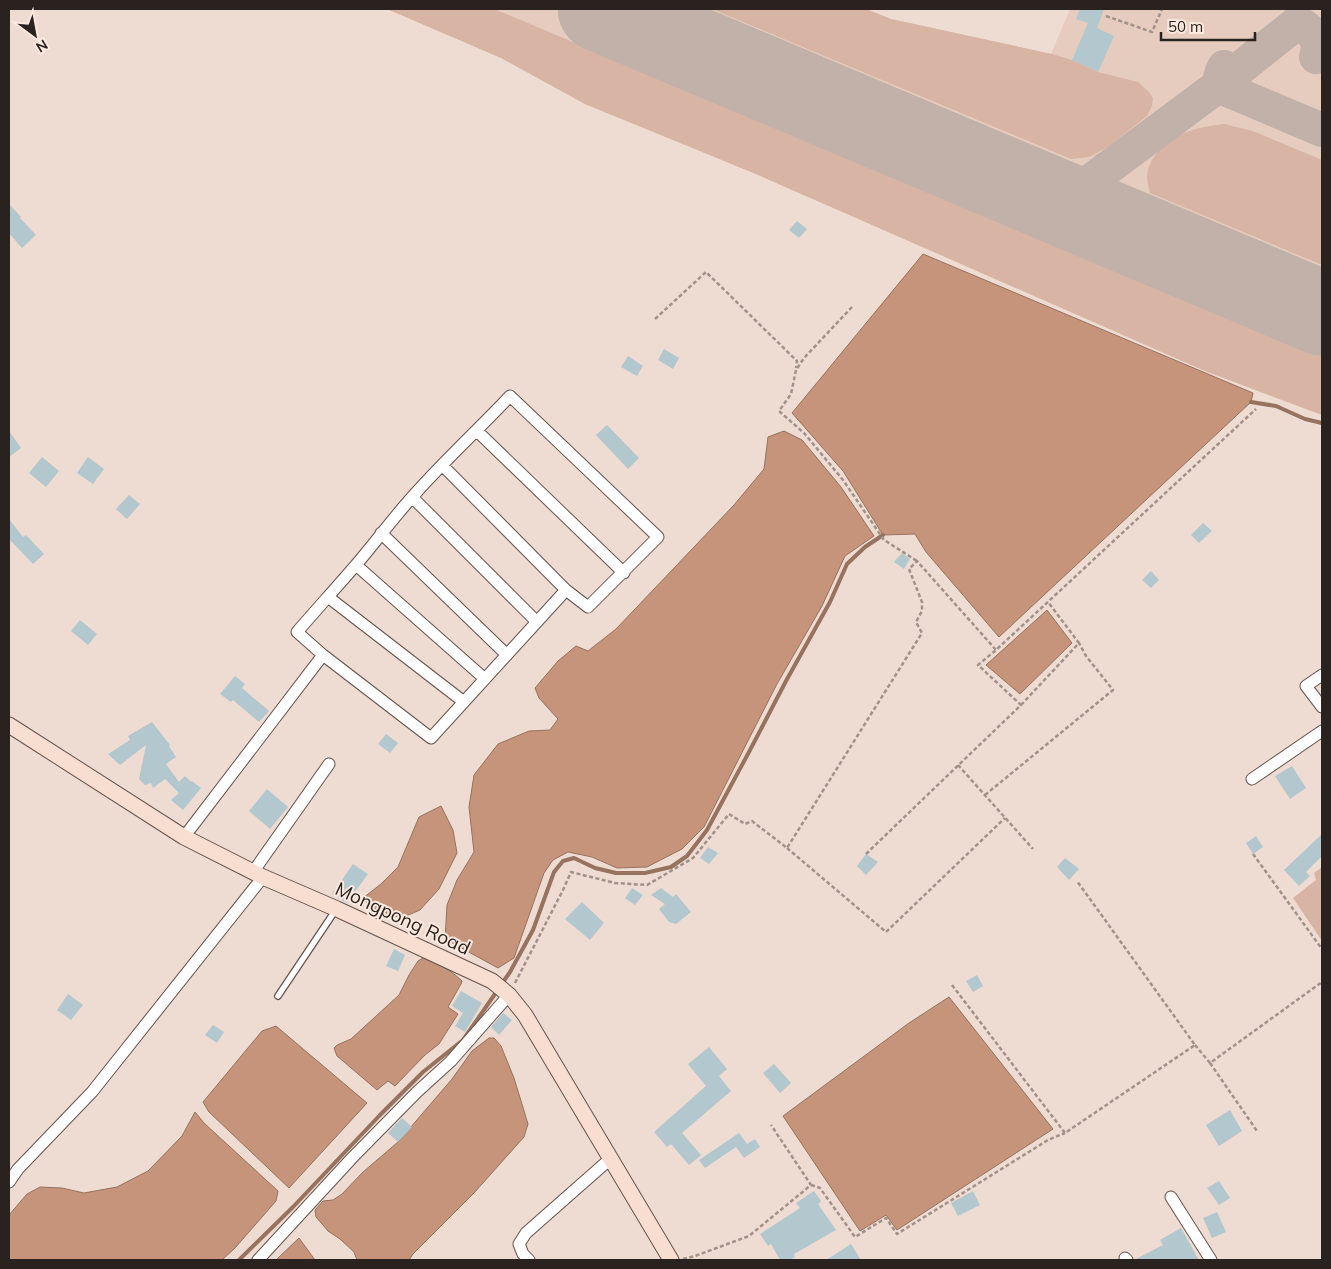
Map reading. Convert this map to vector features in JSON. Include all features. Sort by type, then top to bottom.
[{"type":"main road","name":"Mongpong Road","points":[[9,726],[184,838],[492,981],[509,995],[524,1015],[610,1159],[676,1260]]},
{"type":"street","points":[[442,464],[566,590],[588,607],[658,537],[510,396],[442,464],[412,497],[297,632],[323,655],[432,738],[566,590]]},
{"type":"street","points":[[477,431],[624,573]]},
{"type":"street","points":[[412,497],[537,622]]},
{"type":"street","points":[[381,534],[507,655]]},
{"type":"street","points":[[356,565],[485,679]]},
{"type":"street","points":[[328,597],[464,702]]},
{"type":"street","points":[[184,838],[323,655]]},
{"type":"street","points":[[1322,675],[1306,686],[1322,707]]},
{"type":"street","points":[[1252,779],[1322,731]]},
{"type":"street","points":[[9,1182],[18,1169],[92,1092],[258,874],[329,764]]},
{"type":"street","points":[[258,1260],[352,1158],[417,1092],[451,1061],[509,995]]},
{"type":"street","points":[[529,1260],[523,1254],[520,1244],[526,1233],[610,1159]]},
{"type":"street","points":[[1171,1197],[1211,1260]]},
{"type":"lane","points":[[278,996],[336,909]]},
{"type":"path","points":[[1106,16],[1152,32],[1162,9]]},
{"type":"path","points":[[655,319],[706,272],[797,361],[791,394],[780,411],[804,433],[843,480],[884,540],[917,561],[996,650]]},
{"type":"path","points":[[796,370],[804,358],[852,307]]},
{"type":"path","points":[[1020,705],[978,664],[996,650],[1256,408]]},
{"type":"path","points":[[787,848],[922,633],[916,622],[922,611],[922,602],[909,569],[917,561]]},
{"type":"path","points":[[985,795],[1112,690],[1048,602]]},
{"type":"path","points":[[866,854],[1020,705],[1079,643]]},
{"type":"path","points":[[958,765],[1033,849]]},
{"type":"path","points":[[509,995],[572,872],[615,883],[647,885],[693,858],[729,814],[745,824],[752,821],[787,848],[886,932],[1005,818]]},
{"type":"path","points":[[1253,854],[1322,949]]},
{"type":"path","points":[[1078,881],[1257,1131]]},
{"type":"path","points":[[1210,1063],[1322,982]]},
{"type":"path","points":[[952,985],[1065,1132]]},
{"type":"path","points":[[771,1125],[811,1185],[820,1188],[855,1237],[886,1218],[897,1234],[1048,1140],[1065,1132],[1195,1045]]},
{"type":"path","points":[[676,1260],[695,1256],[750,1236],[811,1185]]},
{"type":"shaded area","points":[[387,9],[866,9],[891,19],[1051,54],[1070,9],[1322,9],[1322,415],[1205,371],[756,174],[585,104],[501,58]]},
{"type":"shaded area","points":[[387,9],[494,9],[1322,356],[1322,415],[1205,371],[756,174],[585,104],[501,58]]},
{"type":"shaded area","points":[[712,9],[866,9],[891,19],[1052,54],[1072,60],[1098,72],[1138,82],[1153,98],[1152,106],[1147,116],[1108,147],[1089,157],[1071,159]]},
{"type":"shaded area","points":[[1224,124],[1253,131],[1322,160],[1322,265],[1150,193],[1147,179],[1148,170],[1158,151],[1176,137],[1187,132]]},
{"type":"shaded area","points":[[923,254],[1253,393],[1251,402],[999,637],[926,552],[915,534],[883,535],[843,471],[792,413]]},
{"type":"shaded area","points":[[784,431],[802,440],[841,487],[874,536],[845,556],[822,606],[777,684],[704,827],[682,849],[647,867],[617,868],[592,857],[568,852],[553,860],[544,873],[514,958],[498,968],[445,939],[447,905],[457,880],[474,852],[469,807],[474,775],[498,744],[529,731],[550,730],[558,719],[539,698],[535,688],[558,661],[576,646],[588,651],[616,629],[734,505],[764,469],[768,437]]},
{"type":"shaded area","points":[[1047,610],[1072,643],[1020,694],[986,665]]},
{"type":"shaded area","points":[[441,806],[453,830],[457,853],[439,889],[420,910],[401,918],[371,908],[363,898],[398,867],[419,817]]},
{"type":"shaded area","points":[[1322,867],[1322,941],[1293,898],[1316,880],[1314,873]]},
{"type":"shaded area","points":[[423,958],[444,968],[462,981],[448,1007],[458,1014],[439,1044],[425,1055],[395,1086],[388,1081],[377,1090],[337,1056],[334,1048],[351,1039],[399,995],[418,961]]},
{"type":"shaded area","points":[[949,997],[1053,1129],[897,1230],[886,1215],[860,1231],[783,1116],[909,1023]]},
{"type":"shaded area","points":[[276,1026],[367,1103],[289,1188],[209,1112],[203,1102],[262,1031]]},
{"type":"shaded area","points":[[489,1038],[494,1038],[501,1046],[514,1078],[528,1124],[524,1137],[474,1193],[409,1260],[357,1260],[354,1252],[328,1231],[316,1217],[315,1210],[323,1201],[333,1200],[342,1194],[363,1172],[398,1142],[452,1079],[472,1051]]},
{"type":"shaded area","points":[[195,1112],[204,1123],[278,1191],[276,1201],[222,1260],[9,1260],[9,1215],[27,1194],[40,1187],[62,1188],[84,1193],[117,1187],[148,1171],[182,1136]]},
{"type":"shaded area","points":[[299,1238],[315,1260],[276,1260]]},
{"type":"building","points":[[1080,9],[1104,9],[1097,28],[1114,36],[1098,72],[1072,60],[1088,23],[1076,19]]},
{"type":"building","points":[[9,204],[36,235],[22,248],[9,233]]},
{"type":"building","points":[[797,221],[807,229],[799,238],[789,230]]},
{"type":"building","points":[[664,349],[679,358],[673,369],[658,360]]},
{"type":"building","points":[[628,356],[643,366],[637,376],[621,367]]},
{"type":"building","points":[[607,425],[639,458],[628,469],[596,435]]},
{"type":"building","points":[[9,431],[21,448],[9,457]]},
{"type":"building","points":[[42,457],[59,471],[46,487],[29,473]]},
{"type":"building","points":[[88,457],[104,469],[93,484],[77,473]]},
{"type":"building","points":[[129,495],[140,504],[127,519],[116,509]]},
{"type":"building","points":[[9,519],[23,537],[26,535],[44,554],[33,564],[9,539]]},
{"type":"building","points":[[1203,523],[1212,531],[1199,543],[1191,535]]},
{"type":"building","points":[[902,553],[910,559],[904,569],[894,562]]},
{"type":"building","points":[[1151,571],[1159,580],[1151,588],[1142,580]]},
{"type":"building","points":[[80,620],[97,634],[88,645],[71,631]]},
{"type":"building","points":[[235,676],[245,684],[242,688],[269,711],[259,722],[233,700],[231,702],[220,694]]},
{"type":"building","points":[[152,722],[170,745],[176,757],[166,764],[179,782],[185,776],[201,788],[183,810],[171,800],[179,793],[165,779],[153,788],[151,783],[145,785],[139,779],[146,745],[120,765],[108,754],[130,740],[128,736]]},
{"type":"building","points":[[386,734],[398,743],[390,753],[378,744]]},
{"type":"building","points":[[1292,766],[1306,788],[1290,799],[1275,776]]},
{"type":"building","points":[[267,789],[288,807],[270,829],[249,811]]},
{"type":"building","points":[[1322,834],[1322,856],[1306,872],[1310,876],[1299,886],[1284,870]]},
{"type":"building","points":[[1256,836],[1263,847],[1253,854],[1246,843]]},
{"type":"building","points":[[708,847],[718,853],[709,864],[700,858]]},
{"type":"building","points":[[866,854],[878,862],[866,875],[857,866]]},
{"type":"building","points":[[1065,858],[1079,869],[1069,880],[1057,867]]},
{"type":"building","points":[[353,864],[368,874],[347,903],[332,894]]},
{"type":"building","points":[[632,888],[643,895],[635,905],[625,898]]},
{"type":"building","points":[[661,888],[673,897],[676,894],[691,912],[676,924],[669,922],[659,909],[665,904],[651,895]]},
{"type":"building","points":[[582,902],[604,923],[590,940],[565,919]]},
{"type":"building","points":[[394,949],[405,955],[398,971],[386,966]]},
{"type":"building","points":[[977,975],[983,986],[973,992],[966,981]]},
{"type":"building","points":[[461,991],[482,1003],[465,1032],[455,1026],[463,1013],[452,1006]]},
{"type":"building","points":[[68,994],[83,1005],[71,1020],[57,1010]]},
{"type":"building","points":[[503,1013],[512,1020],[499,1035],[491,1027]]},
{"type":"building","points":[[213,1025],[224,1032],[217,1043],[205,1035]]},
{"type":"building","points":[[709,1047],[727,1069],[719,1076],[731,1091],[682,1133],[701,1155],[689,1165],[671,1144],[667,1147],[654,1132],[706,1086],[688,1064]]},
{"type":"building","points":[[774,1064],[791,1083],[780,1093],[763,1073]]},
{"type":"building","points":[[1230,1110],[1242,1131],[1219,1146],[1206,1125]]},
{"type":"building","points":[[402,1118],[412,1127],[398,1142],[388,1133]]},
{"type":"building","points":[[739,1133],[747,1144],[755,1139],[760,1147],[744,1158],[736,1147],[705,1168],[699,1160]]},
{"type":"building","points":[[1219,1181],[1230,1198],[1219,1205],[1207,1188]]},
{"type":"building","points":[[814,1191],[821,1201],[818,1204],[836,1230],[794,1254],[795,1257],[790,1260],[780,1260],[771,1244],[768,1246],[760,1234],[800,1208],[796,1203]]},
{"type":"building","points":[[973,1191],[980,1205],[958,1216],[951,1203]]},
{"type":"building","points":[[1217,1212],[1226,1232],[1212,1238],[1203,1218]]},
{"type":"building","points":[[1181,1228],[1199,1260],[1134,1260],[1163,1245],[1160,1240]]},
{"type":"building","points":[[851,1244],[861,1260],[826,1260],[842,1250]]},
{"type":"waterway","points":[[1251,402],[1276,406],[1305,419],[1322,423]]},
{"type":"waterway","points":[[501,985],[533,930],[554,872],[563,861],[574,858],[595,868],[616,873],[645,873],[671,867],[687,856],[707,830],[830,602],[847,564],[865,547],[883,535]]},
{"type":"waterway","points":[[239,1260],[293,1207],[423,1072],[463,1040],[497,991]]},
{"type":"taxiway","points":[[1038,193],[1058,197],[1077,191],[1218,86],[1298,22],[1308,29],[1317,40],[1318,51],[1316,57]]},
{"type":"taxiway","points":[[1224,67],[1218,86],[1322,130]]},
{"type":"taxiway","points":[[1107,168],[1102,177],[1098,192],[1104,211],[1116,226]]},
{"type":"runway","points":[[600,9],[1322,313]]}]
